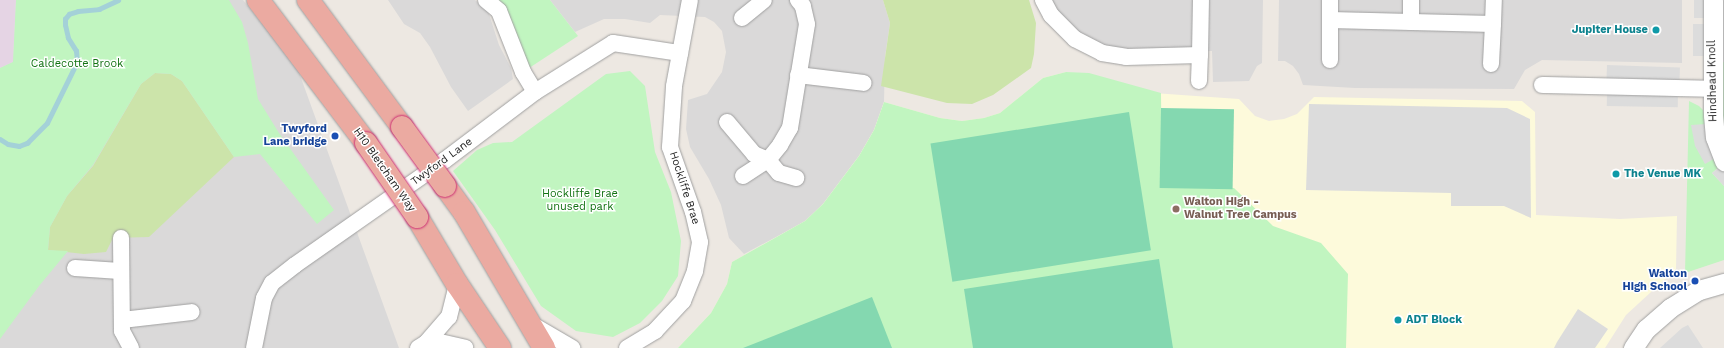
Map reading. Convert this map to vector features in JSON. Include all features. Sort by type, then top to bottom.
[{"type":"highway","name":"H10 Bletcham Way","points":[[258,0],[366,143],[417,217],[457,284],[500,348]]},
{"type":"highway","points":[[308,0],[464,212],[544,348]]},
{"type":"street","points":[[486,0],[498,11],[522,72],[535,92]]},
{"type":"street","name":"Hockliffe Brae","points":[[627,348],[655,331],[683,301],[695,271],[700,242],[694,212],[670,147],[674,86],[690,0]]},
{"type":"street","points":[[742,18],[764,0]]},
{"type":"street","points":[[1043,0],[1051,15],[1075,39],[1102,53],[1126,57],[1200,55]]},
{"type":"street","points":[[1199,81],[1201,0]]},
{"type":"street","points":[[1330,0],[1330,60]]},
{"type":"street","points":[[1411,0],[1411,22]]},
{"type":"street","points":[[1491,64],[1494,0]]},
{"type":"street","name":"Hindhead Knoll","points":[[1713,0],[1712,89],[1715,138],[1724,161]]},
{"type":"street","points":[[744,176],[768,160],[780,145],[790,128],[807,24],[804,2]]},
{"type":"street","points":[[1330,20],[1493,24]]},
{"type":"street","name":"Twyford Lane","points":[[254,348],[264,298],[272,284],[295,265],[445,160],[535,92],[613,43],[680,53]]},
{"type":"street","points":[[798,74],[864,83]]},
{"type":"street","points":[[1542,85],[1712,89]]},
{"type":"street","points":[[727,122],[754,154],[768,160],[779,173],[796,178]]},
{"type":"street","points":[[121,238],[120,271],[122,331],[131,348]]},
{"type":"street","points":[[75,268],[120,271]]},
{"type":"street","points":[[1633,348],[1646,329],[1670,308],[1699,290],[1724,283]]},
{"type":"street","points":[[422,345],[449,317],[457,284]]},
{"type":"street","points":[[122,320],[192,312]]},
{"type":"street","points":[[528,322],[572,348]]},
{"type":"street","points":[[422,345],[440,342],[465,348]]},
{"type":"shaded area","points":[[0,0],[16,0],[13,62],[0,68]]},
{"type":"shaded area","points":[[16,0],[243,0],[297,67],[399,348],[0,348],[0,68],[13,62]]},
{"type":"shaded area","points":[[388,0],[475,0],[488,11],[499,45],[511,68],[513,79],[468,111],[451,87],[430,47],[420,33],[404,24]]},
{"type":"shaded area","points":[[550,0],[883,0],[890,23],[885,57],[884,102],[874,130],[859,156],[823,204],[806,221],[744,254],[729,238],[721,205],[709,179],[690,147],[686,129],[688,100],[707,94],[722,72],[726,52],[722,31],[714,22],[705,17],[660,15],[650,23],[625,19],[604,19],[575,32]]},
{"type":"shaded area","points":[[1052,0],[1263,0],[1262,63],[1257,66],[1249,81],[1213,82],[1212,51],[1116,51],[1078,34],[1057,12]]},
{"type":"shaded area","points":[[1279,0],[1682,0],[1682,63],[1542,60],[1525,70],[1514,89],[1355,88],[1303,85],[1299,74],[1293,66],[1285,61],[1278,61]]},
{"type":"shaded area","points":[[1694,0],[1708,0],[1708,18],[1694,18]]},
{"type":"shaded area","points":[[1719,0],[1724,0],[1724,62],[1719,62]]},
{"type":"shaded area","points":[[1693,24],[1707,24],[1707,56],[1693,56]]},
{"type":"shaded area","points":[[1607,65],[1680,68],[1679,82],[1607,79]]},
{"type":"shaded area","name":"Walton High - Walnut Tree Campus","points":[[1066,72],[1153,93],[1239,99],[1255,116],[1269,121],[1284,119],[1297,114],[1314,97],[1522,101],[1535,112],[1536,215],[1620,219],[1677,216],[1676,269],[1626,315],[1605,348],[678,348],[711,313],[727,284],[732,262],[805,221],[823,204],[859,156],[874,130],[884,102],[940,118],[962,121],[984,118],[1000,113],[1043,78]]},
{"type":"shaded area","points":[[1607,92],[1678,93],[1678,107],[1607,106]]},
{"type":"shaded area","points":[[1309,104],[1507,108],[1530,119],[1531,218],[1504,206],[1451,206],[1451,193],[1306,190]]},
{"type":"shaded area","points":[[1706,124],[1717,157],[1705,164],[1695,146],[1691,125]]},
{"type":"shaded area","points":[[1724,164],[1724,186],[1712,173]]},
{"type":"shaded area","points":[[1578,309],[1608,329],[1595,348],[1554,348],[1557,342]]},
{"type":"shaded area","points":[[1688,325],[1703,348],[1660,348],[1682,328]]},
{"type":"green space","name":"Caldecotte Brook","points":[[16,0],[229,0],[242,22],[248,43],[258,99],[279,133],[334,210],[317,224],[260,154],[234,157],[182,81],[171,74],[155,73],[141,84],[93,165],[67,196],[50,227],[48,250],[68,251],[39,286],[0,339],[0,68],[13,62]]},
{"type":"green space","points":[[486,0],[550,0],[578,36],[523,72]]},
{"type":"green space","points":[[883,0],[1029,0],[1036,23],[1034,54],[1031,68],[993,95],[972,104],[947,103],[881,86],[890,23]]},
{"type":"green space","points":[[1724,3],[1724,146],[1718,62],[1723,62]]},
{"type":"green space","name":"Hockliffe Brae unused park","points":[[630,71],[645,86],[655,152],[671,192],[681,241],[678,276],[662,301],[640,323],[613,337],[576,331],[541,306],[495,230],[453,171],[477,150],[493,143],[512,142],[606,74]]},
{"type":"green space","points":[[1066,72],[1089,73],[1161,93],[1162,188],[1234,188],[1273,226],[1321,243],[1348,274],[1346,348],[678,348],[711,313],[727,284],[732,262],[805,221],[823,204],[859,156],[874,130],[884,102],[940,118],[962,121],[984,118],[1000,113],[1043,78]]},
{"type":"green space","points":[[155,73],[171,74],[182,81],[234,157],[149,237],[113,238],[106,252],[84,254],[48,250],[50,227],[67,196],[93,166],[141,84]]},
{"type":"green space","points":[[1689,101],[1699,106],[1703,110],[1714,159],[1719,167],[1712,173],[1724,186],[1724,260],[1685,273]]},
{"type":"green space","points":[[1161,108],[1234,109],[1233,189],[1160,188]]},
{"type":"green space","points":[[1129,112],[1151,250],[952,282],[930,143]]},
{"type":"green space","points":[[1159,259],[1173,348],[973,348],[964,289]]},
{"type":"green space","points":[[872,297],[892,348],[743,348]]},
{"type":"waterway","points":[[0,139],[8,144],[19,146],[27,143],[47,123],[77,62],[76,51],[68,38],[65,25],[65,19],[69,14],[78,11],[99,9],[118,0]]},
{"type":"place","name":"Jupiter House","points":[[1656,30]]},
{"type":"place","name":"Twyford Lane bridge","points":[[335,136]]},
{"type":"place","name":"The Venue MK","points":[[1616,174]]},
{"type":"place","name":"Walton High - Walnut Tree Campus","points":[[1176,209]]},
{"type":"place","name":"Walton High School","points":[[1695,281]]},
{"type":"place","name":"ADT Block","points":[[1398,320]]}]
